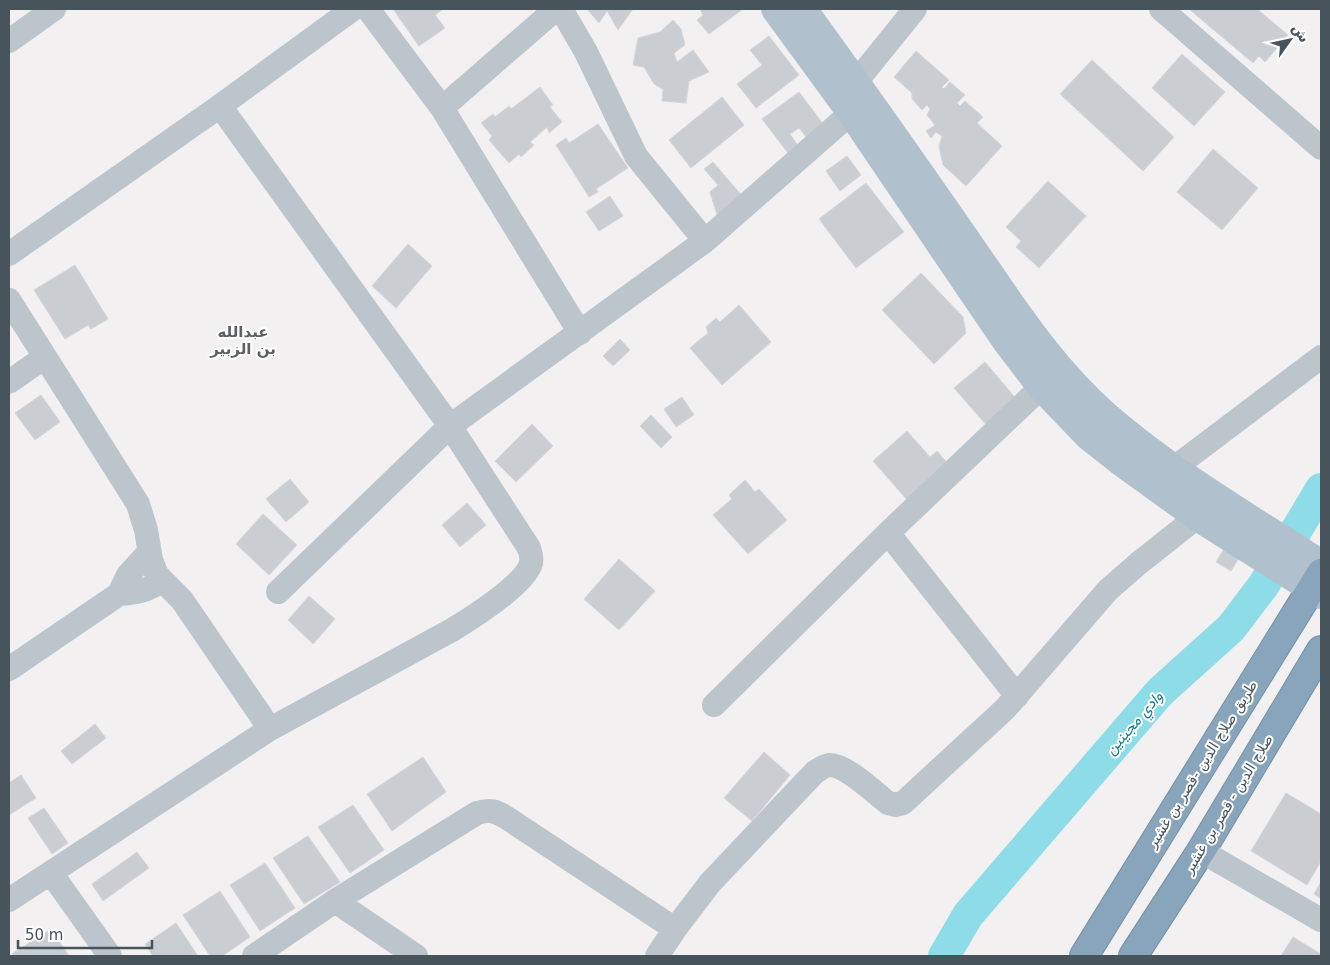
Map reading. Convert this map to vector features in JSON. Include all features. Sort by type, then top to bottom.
[{"type":"highway","name":"طريق صلاح الدين -قصر بن غشير","points":[[1084,956],[1312,575]]},
{"type":"highway","name":"صلاح الدين - قصر بن غشير","points":[[1133,956],[1201,851],[1321,650]]},
{"type":"main road","points":[[775,9],[852,113],[1005,340],[1050,378],[1107,417],[1174,468],[1215,518]]},
{"type":"main road","points":[[803,9],[1024,323],[1050,378],[1088,436],[1122,463],[1312,575]]},
{"type":"street","points":[[9,40],[54,9]]},
{"type":"street","points":[[9,254],[220,106],[353,9]]},
{"type":"street","points":[[368,9],[442,108],[580,333]]},
{"type":"street","points":[[442,108],[556,9]]},
{"type":"street","points":[[561,9],[586,52],[636,156],[705,241]]},
{"type":"street","points":[[856,82],[915,9]]},
{"type":"street","points":[[1161,9],[1321,148]]},
{"type":"street","points":[[9,900],[270,729],[478,614],[507,592],[526,573],[531,565],[532,557],[529,548],[450,426],[220,106]]},
{"type":"street","points":[[278,592],[450,426],[705,241],[852,113]]},
{"type":"street","points":[[9,300],[138,504],[146,530],[153,568],[182,600],[270,729]]},
{"type":"street","points":[[1174,468],[1321,356]]},
{"type":"street","points":[[9,382],[45,357]]},
{"type":"street","points":[[714,704],[888,533],[1050,378]]},
{"type":"street","points":[[657,956],[710,883],[815,772],[828,765],[835,766],[848,772],[888,803],[895,805],[903,802],[1005,709],[1108,590],[1139,562],[1215,518]]},
{"type":"street","points":[[888,533],[1017,696]]},
{"type":"street","points":[[119,594],[128,575],[149,552]]},
{"type":"street","points":[[9,669],[119,594],[141,592],[162,580]]},
{"type":"street","points":[[254,956],[336,901],[477,813],[487,810],[497,812],[507,818],[675,929]]},
{"type":"street","points":[[1201,851],[1321,920]]},
{"type":"street","points":[[50,873],[110,956]]},
{"type":"street","points":[[336,901],[416,956]]},
{"type":"building","points":[[393,9],[443,9],[435,15],[445,28],[419,46]]},
{"type":"building","points":[[587,9],[633,9],[618,30],[607,11],[599,23]]},
{"type":"building","points":[[700,9],[743,9],[709,34],[697,20],[703,15]]},
{"type":"building","points":[[1189,9],[1257,9],[1288,35],[1265,62],[1259,56],[1253,63]]},
{"type":"building","points":[[673,20],[681,29],[685,45],[674,53],[677,62],[693,50],[709,72],[689,81],[686,103],[662,101],[663,89],[654,84],[644,67],[633,65],[638,38],[660,32]]},
{"type":"building","points":[[769,36],[799,75],[756,108],[737,84],[762,65],[750,50]]},
{"type":"building","points":[[916,51],[949,80],[942,87],[944,89],[950,82],[965,95],[957,103],[960,106],[965,101],[983,117],[977,123],[1002,146],[966,186],[943,165],[939,146],[942,136],[936,132],[931,138],[926,131],[935,125],[927,115],[930,109],[927,105],[922,110],[912,99],[912,93],[894,77]]},
{"type":"building","points":[[1182,54],[1225,92],[1194,126],[1152,88]]},
{"type":"building","points":[[1092,60],[1174,137],[1143,171],[1060,94]]},
{"type":"building","points":[[540,87],[553,105],[550,107],[562,122],[549,133],[547,127],[530,142],[534,145],[521,157],[519,154],[509,163],[489,140],[492,136],[481,123],[493,114],[495,117],[509,106],[511,109]]},
{"type":"building","points":[[799,92],[824,125],[807,138],[799,128],[790,134],[798,146],[788,153],[762,119]]},
{"type":"building","points":[[722,97],[744,125],[691,168],[669,140]]},
{"type":"building","points":[[598,124],[628,168],[596,189],[598,192],[589,197],[556,145],[566,138],[569,143]]},
{"type":"building","points":[[1213,149],[1258,188],[1222,230],[1177,192]]},
{"type":"building","points":[[847,156],[861,175],[840,191],[826,171]]},
{"type":"building","points":[[713,162],[743,197],[718,218],[710,192],[718,185],[704,169]]},
{"type":"building","points":[[1048,181],[1086,216],[1039,268],[1016,247],[1021,241],[1006,227]]},
{"type":"building","points":[[866,183],[904,232],[856,268],[819,219]]},
{"type":"building","points":[[610,196],[623,216],[599,231],[586,212]]},
{"type":"building","points":[[408,244],[432,266],[396,308],[372,286]]},
{"type":"building","points":[[75,265],[108,319],[91,329],[88,325],[65,339],[34,290]]},
{"type":"building","points":[[921,273],[963,317],[966,333],[934,364],[882,310]]},
{"type":"building","points":[[739,305],[771,342],[722,385],[690,348],[708,333],[706,327],[716,318],[720,322]]},
{"type":"building","points":[[620,339],[630,350],[613,366],[603,356]]},
{"type":"building","points":[[985,362],[1019,402],[989,428],[954,388]]},
{"type":"building","points":[[41,395],[60,422],[35,440],[15,413]]},
{"type":"building","points":[[682,397],[694,415],[676,427],[664,409]]},
{"type":"building","points":[[651,415],[672,437],[661,448],[640,426]]},
{"type":"building","points":[[532,424],[553,446],[516,482],[495,461]]},
{"type":"building","points":[[907,431],[930,457],[937,451],[949,465],[908,501],[873,461]]},
{"type":"building","points":[[290,479],[309,502],[286,522],[266,499]]},
{"type":"building","points":[[745,480],[755,492],[759,489],[787,520],[748,554],[713,515],[732,499],[729,495]]},
{"type":"building","points":[[467,503],[486,525],[460,547],[442,525]]},
{"type":"building","points":[[263,514],[297,545],[269,575],[236,544]]},
{"type":"building","points":[[1224,549],[1239,558],[1231,571],[1216,562]]},
{"type":"building","points":[[619,559],[655,591],[619,630],[584,599]]},
{"type":"building","points":[[309,596],[335,619],[313,644],[288,620]]},
{"type":"building","points":[[95,724],[106,738],[72,764],[61,751]]},
{"type":"building","points":[[764,752],[790,775],[752,821],[724,798]]},
{"type":"building","points":[[423,757],[446,792],[392,831],[367,794]]},
{"type":"building","points":[[21,775],[36,798],[9,815],[9,783]]},
{"type":"building","points":[[1286,793],[1321,814],[1321,861],[1307,885],[1251,851]]},
{"type":"building","points":[[353,805],[384,850],[350,873],[318,827]]},
{"type":"building","points":[[44,808],[68,843],[52,854],[28,818]]},
{"type":"building","points":[[308,836],[340,882],[304,904],[273,858]]},
{"type":"building","points":[[137,852],[149,868],[103,901],[92,884]]},
{"type":"building","points":[[265,863],[295,908],[260,931],[230,885]]},
{"type":"building","points":[[1321,882],[1321,899],[1314,894]]},
{"type":"building","points":[[220,891],[250,937],[222,956],[210,956],[183,915]]},
{"type":"building","points":[[176,923],[198,956],[153,956],[145,944]]},
{"type":"building","points":[[51,929],[69,956],[13,956],[12,954],[29,943],[27,940],[38,933],[41,936]]},
{"type":"building","points":[[1293,937],[1321,954],[1321,956],[1281,956]]},
{"type":"waterway","name":"وادي مجينين","points":[[944,956],[968,915],[1160,692],[1231,628],[1263,586],[1321,489]]},
{"type":"district","name":"عبدالله بن الزبير","points":[[243,340]]}]
